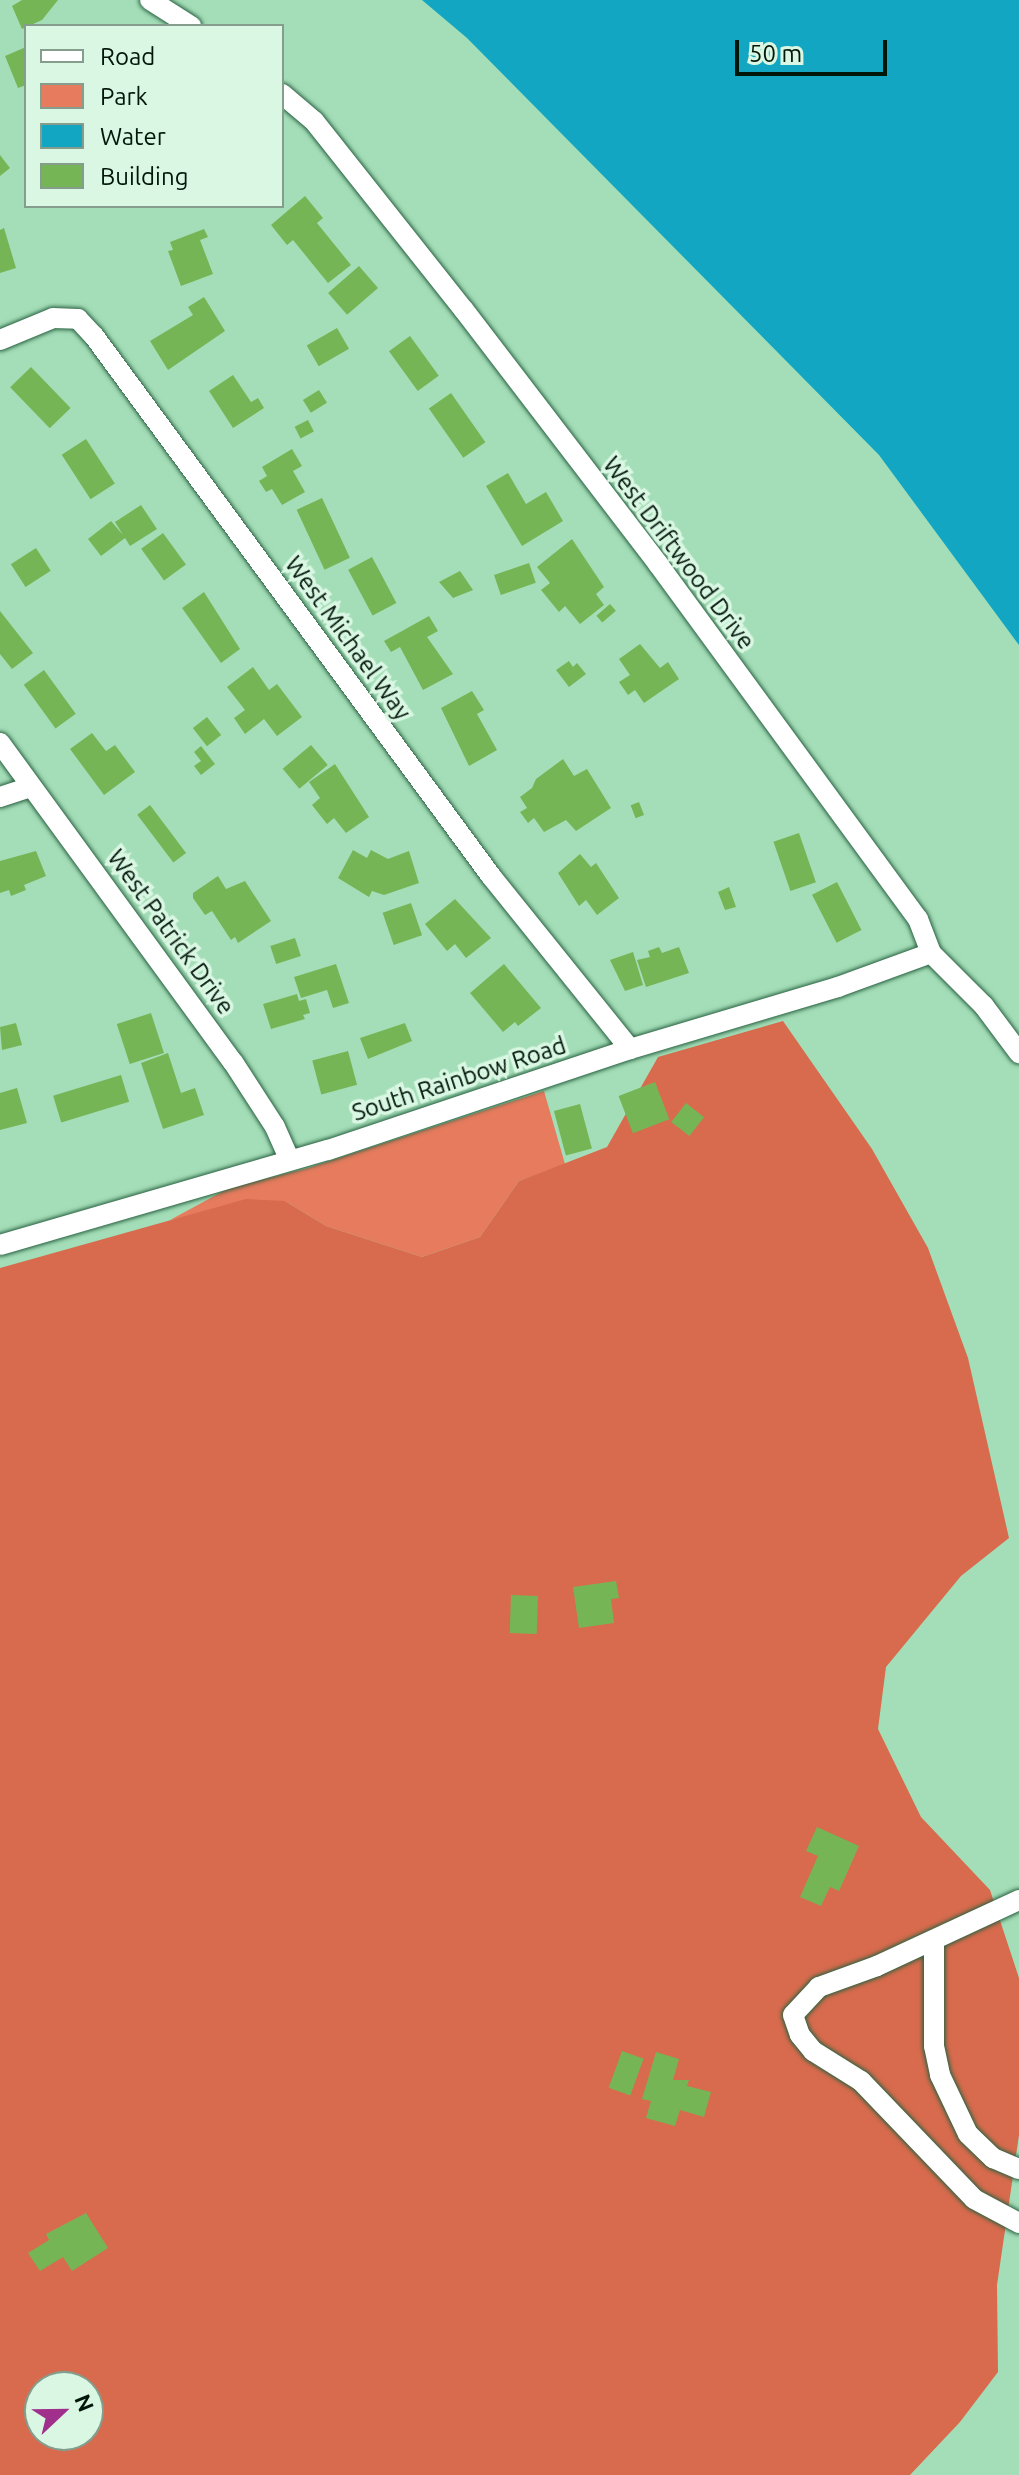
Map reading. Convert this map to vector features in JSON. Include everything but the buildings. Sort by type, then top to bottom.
[{"type":"street","points":[[150,0],[188,24]]},
{"type":"street","name":"West Driftwood Drive","points":[[284,96],[314,121],[401,229],[658,564],[918,919],[931,953],[984,1006],[1019,1053]]},
{"type":"street","name":"West Michael Way","points":[[0,340],[53,318],[78,319],[94,336],[491,876],[630,1049]]},
{"type":"street","name":"West Patrick Drive","points":[[0,743],[233,1062],[275,1127],[289,1159]]},
{"type":"street","points":[[0,797],[31,787]]},
{"type":"street","name":"South Rainbow Road","points":[[0,1245],[328,1150],[630,1049],[838,987],[931,953]]},
{"type":"street","points":[[1019,1900],[934,1940],[819,1987],[793,2015],[800,2035],[813,2051],[861,2081],[974,2199],[1019,2223]]},
{"type":"street","points":[[934,1940],[934,2046],[940,2075],[968,2134],[993,2158],[1019,2169]]},
{"type":"green space","points":[[544,1091],[565,1164],[519,1181],[480,1237],[422,1257],[326,1226],[285,1201],[170,1220],[229,1188],[308,1168]]},
{"type":"shaded area","points":[[783,1021],[872,1149],[928,1248],[968,1358],[1009,1538],[961,1576],[886,1667],[878,1729],[921,1817],[990,1890],[1019,1978],[1019,2135],[997,2285],[998,2372],[960,2422],[910,2475],[0,2475],[0,1268],[246,1199],[285,1201],[326,1226],[422,1257],[480,1237],[519,1181],[607,1147],[658,1057]]},
{"type":"water","points":[[422,0],[1019,0],[1019,645],[879,455],[467,38]]}]
